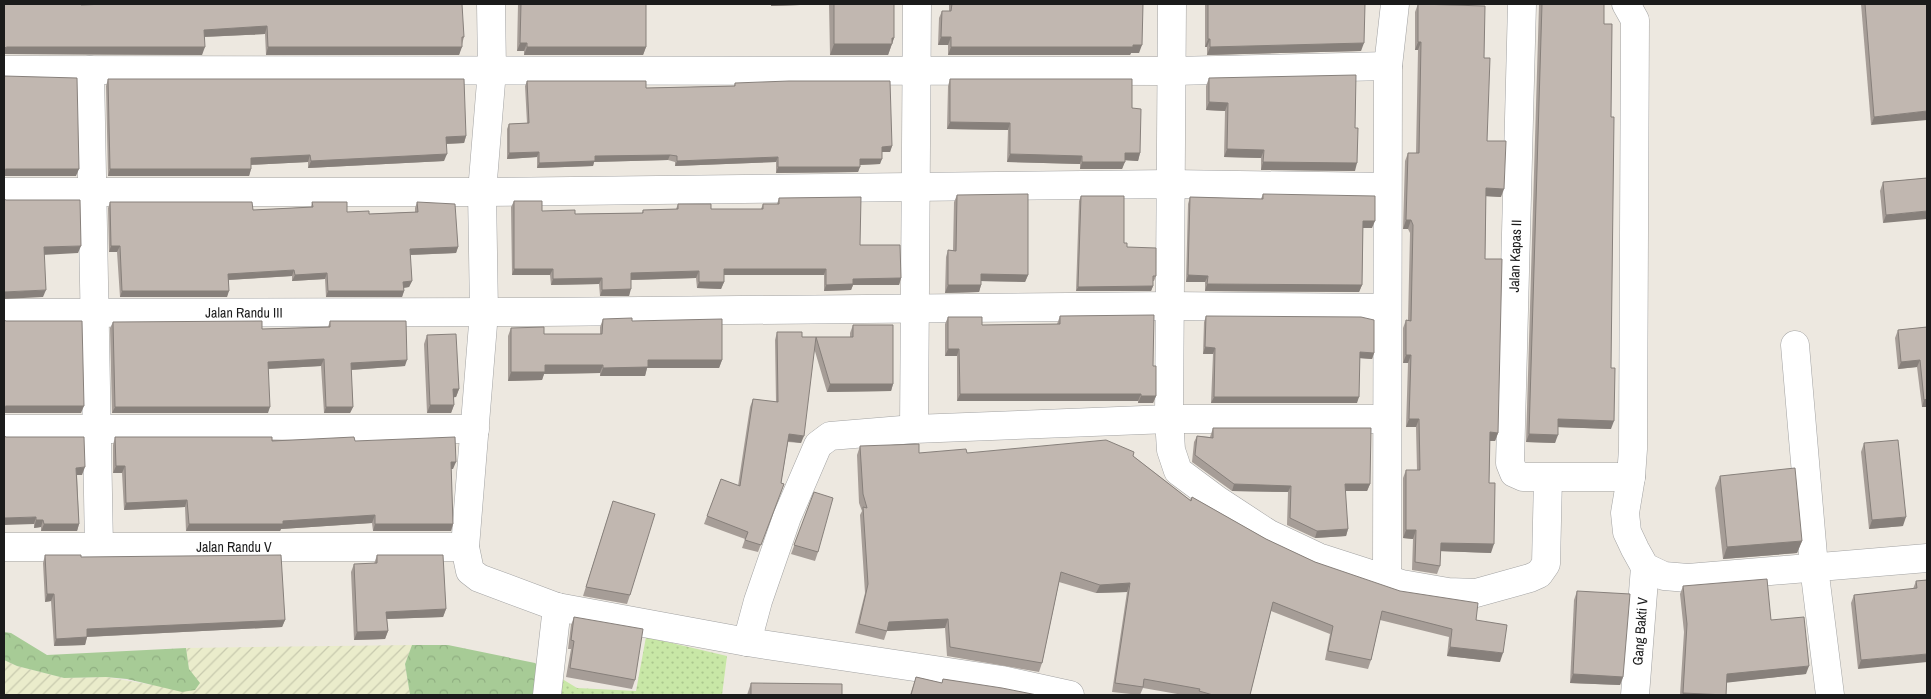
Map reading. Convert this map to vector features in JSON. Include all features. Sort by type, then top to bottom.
[{"type":"street","points":[[491,4],[492,70],[482,192],[484,312],[465,547],[470,571],[479,578],[557,607],[748,642],[1002,680],[1070,695]]},
{"type":"street","points":[[914,429],[917,4]]},
{"type":"street","points":[[1172,4],[1169,419],[1171,450],[1178,471],[1217,500],[1269,534],[1318,557],[1402,584],[1448,592],[1476,593],[1538,574],[1546,564],[1548,478]]},
{"type":"street","points":[[1386,578],[1388,66],[1395,4]]},
{"type":"street","name":"Jalan Kapas II","points":[[1522,4],[1510,463],[1514,473],[1523,477],[1631,477]]},
{"type":"street","points":[[1626,4],[1635,20],[1634,450],[1625,513],[1627,532],[1645,567],[1664,576],[1688,578],[1927,558]]},
{"type":"street","points":[[4,70],[1172,71],[1388,66]]},
{"type":"street","points":[[90,70],[99,547]]},
{"type":"street","points":[[4,192],[482,192],[1171,184],[1387,187]]},
{"type":"street","name":"Jalan Randu III","points":[[4,313],[915,310],[1170,306],[1387,308]]},
{"type":"street","points":[[1795,345],[1814,567],[1830,695]]},
{"type":"street","points":[[748,642],[758,601],[784,526],[818,445],[830,436],[914,429],[1169,419],[1387,419]]},
{"type":"street","points":[[4,429],[475,429]]},
{"type":"street","name":"Jalan Randu V","points":[[4,547],[465,547]]},
{"type":"street","name":"Gang Bakti V","points":[[1635,695],[1645,567]]},
{"type":"street","points":[[547,695],[557,607]]},
{"type":"green space","points":[[4,632],[11,633],[47,655],[186,648],[189,669],[200,683],[195,690],[182,692],[127,679],[106,677],[64,678],[17,666],[4,660]]},
{"type":"green space","points":[[646,637],[727,656],[722,695],[557,695],[559,677],[577,688],[636,691]]},
{"type":"green space","points":[[412,645],[405,664],[410,695],[4,695],[4,660],[17,666],[64,678],[106,677],[152,685],[189,669],[186,648]]},
{"type":"green space","points":[[412,645],[448,645],[535,663],[539,666],[536,695],[410,695],[405,664]]},
{"type":"building","points":[[4,4],[462,4],[464,37],[462,37],[462,47],[268,47],[267,26],[204,30],[205,47],[4,48]]},
{"type":"building","points":[[521,4],[646,4],[646,47],[527,47],[527,43],[520,43]]},
{"type":"building","points":[[834,4],[894,4],[894,38],[892,38],[892,44],[834,44]]},
{"type":"building","points":[[952,4],[1143,4],[1142,45],[1133,45],[1133,47],[951,47],[951,37],[941,37],[942,11],[951,11]]},
{"type":"building","points":[[1208,4],[1365,4],[1364,43],[1210,47],[1210,39],[1208,39]]},
{"type":"building","points":[[1418,4],[1485,6],[1484,58],[1490,58],[1487,141],[1506,141],[1504,189],[1486,188],[1485,259],[1502,259],[1498,433],[1490,432],[1489,483],[1495,483],[1494,544],[1441,543],[1440,566],[1415,562],[1416,530],[1406,530],[1406,470],[1420,470],[1419,419],[1409,419],[1411,355],[1406,355],[1406,320],[1411,321],[1413,225],[1411,220],[1406,220],[1408,153],[1419,153],[1421,42],[1418,42]]},
{"type":"building","points":[[1542,4],[1604,4],[1604,24],[1612,24],[1611,117],[1614,117],[1611,368],[1615,368],[1614,421],[1558,419],[1558,435],[1529,434]]},
{"type":"building","points":[[1865,4],[1927,4],[1927,111],[1874,117]]},
{"type":"building","points":[[1356,75],[1355,128],[1358,128],[1357,163],[1263,162],[1264,150],[1227,149],[1228,103],[1209,102],[1209,78]]},
{"type":"building","points":[[4,76],[77,78],[79,169],[4,170]]},
{"type":"building","points":[[108,79],[464,79],[466,136],[446,137],[447,154],[311,161],[310,155],[251,158],[251,169],[110,169]]},
{"type":"building","points":[[950,79],[1132,79],[1132,108],[1141,109],[1140,153],[1125,153],[1125,162],[1082,162],[1082,156],[1010,154],[1010,123],[950,122]]},
{"type":"building","points":[[527,81],[646,81],[646,88],[735,86],[735,83],[789,81],[890,81],[892,146],[882,147],[882,159],[860,159],[860,167],[778,167],[778,157],[677,161],[677,156],[670,155],[595,156],[595,161],[539,163],[539,152],[509,153],[509,124],[529,123]]},
{"type":"building","points":[[1927,178],[1927,211],[1886,215],[1883,182]]},
{"type":"building","points":[[1028,194],[1028,275],[981,274],[981,285],[948,285],[948,250],[956,251],[957,195]]},
{"type":"building","points":[[1263,194],[1375,196],[1375,221],[1363,221],[1362,285],[1207,284],[1208,276],[1188,275],[1190,197],[1263,199]]},
{"type":"building","points":[[1081,196],[1124,196],[1124,243],[1127,243],[1127,247],[1156,248],[1156,276],[1153,276],[1153,286],[1078,287]]},
{"type":"building","points":[[861,197],[860,245],[900,245],[901,278],[853,279],[853,284],[826,285],[826,269],[724,269],[724,282],[699,282],[699,271],[631,273],[631,289],[602,290],[602,278],[553,279],[553,269],[514,269],[514,201],[542,201],[542,211],[575,210],[575,214],[643,213],[643,210],[678,209],[678,204],[711,204],[711,209],[763,209],[763,204],[779,204],[779,198]]},
{"type":"building","points":[[4,199],[80,200],[81,246],[44,247],[46,290],[4,292]]},
{"type":"building","points":[[110,202],[252,202],[253,210],[313,207],[312,202],[347,202],[347,212],[369,211],[369,214],[418,212],[417,202],[455,204],[458,247],[410,249],[412,281],[403,282],[404,291],[328,291],[327,273],[295,275],[294,270],[228,274],[229,291],[122,291],[120,246],[111,246]]},
{"type":"building","points":[[1154,315],[1153,366],[1156,366],[1156,396],[1141,396],[1141,394],[960,394],[959,349],[948,349],[948,317],[982,317],[982,325],[1060,324],[1060,316]]},
{"type":"building","points":[[1206,316],[1361,317],[1374,320],[1374,353],[1360,352],[1359,397],[1214,397],[1215,348],[1205,347]]},
{"type":"building","points":[[632,318],[632,321],[722,319],[722,360],[648,360],[648,367],[603,368],[603,365],[545,365],[545,372],[511,372],[511,328],[544,327],[544,334],[602,334],[603,319]]},
{"type":"building","points":[[4,320],[82,321],[84,406],[4,407]]},
{"type":"building","points":[[262,321],[262,329],[330,327],[330,321],[406,321],[407,360],[351,363],[353,407],[326,407],[324,359],[268,362],[270,407],[115,407],[113,322]]},
{"type":"building","points":[[853,325],[893,325],[893,384],[830,384],[816,337],[853,337]]},
{"type":"building","points":[[1927,327],[1927,399],[1924,400],[1920,360],[1901,362],[1898,330]]},
{"type":"building","points":[[777,332],[802,332],[802,337],[816,337],[804,436],[789,434],[781,483],[784,484],[761,545],[745,540],[748,532],[707,516],[721,479],[740,486],[753,399],[778,402]]},
{"type":"building","points":[[456,334],[459,389],[453,389],[454,405],[430,405],[427,335]]},
{"type":"building","points":[[1213,428],[1371,428],[1370,484],[1345,484],[1348,529],[1317,531],[1290,518],[1291,486],[1234,484],[1195,455],[1197,436],[1213,438]]},
{"type":"building","points":[[4,436],[84,437],[85,467],[76,468],[79,524],[44,524],[43,520],[36,520],[36,517],[4,518]]},
{"type":"building","points":[[115,437],[272,437],[272,441],[354,437],[355,441],[455,437],[456,462],[451,462],[453,524],[375,524],[375,515],[283,521],[283,524],[189,524],[187,500],[126,503],[125,466],[116,466]]},
{"type":"building","points":[[1106,440],[1134,452],[1133,456],[1191,501],[1192,497],[1266,539],[1315,562],[1400,591],[1478,603],[1476,620],[1507,625],[1503,653],[1450,647],[1452,629],[1382,611],[1371,660],[1328,651],[1333,626],[1273,602],[1250,695],[1213,695],[1199,691],[1200,689],[1144,679],[1143,687],[1115,683],[1130,583],[1100,585],[1061,572],[1042,663],[950,647],[948,619],[889,622],[887,631],[859,624],[868,584],[863,507],[867,508],[863,494],[860,446],[919,444],[919,453],[966,449],[967,453]]},
{"type":"building","points":[[1898,440],[1906,517],[1872,520],[1864,443]]},
{"type":"building","points":[[1795,468],[1802,541],[1727,547],[1720,476]]},
{"type":"building","points":[[814,492],[833,498],[818,552],[794,545]]},
{"type":"building","points":[[613,501],[655,514],[630,595],[586,587]]},
{"type":"building","points":[[45,555],[81,555],[81,557],[281,555],[285,620],[87,629],[87,637],[56,639],[54,594],[47,594]]},
{"type":"building","points":[[377,555],[443,555],[446,609],[386,612],[388,631],[357,632],[354,564],[377,563]]},
{"type":"building","points":[[1767,579],[1771,620],[1804,617],[1809,666],[1727,674],[1726,695],[1683,693],[1687,624],[1683,586]]},
{"type":"building","points":[[1927,580],[1927,654],[1861,660],[1854,595],[1917,588],[1916,581]]},
{"type":"building","points":[[1577,591],[1630,594],[1623,677],[1573,674]]},
{"type":"building","points":[[574,617],[643,629],[635,680],[570,668],[574,641],[571,640]]},
{"type":"building","points":[[916,677],[942,683],[943,679],[1037,695],[911,695]]},
{"type":"building","points":[[751,683],[842,684],[842,695],[751,695]]}]
